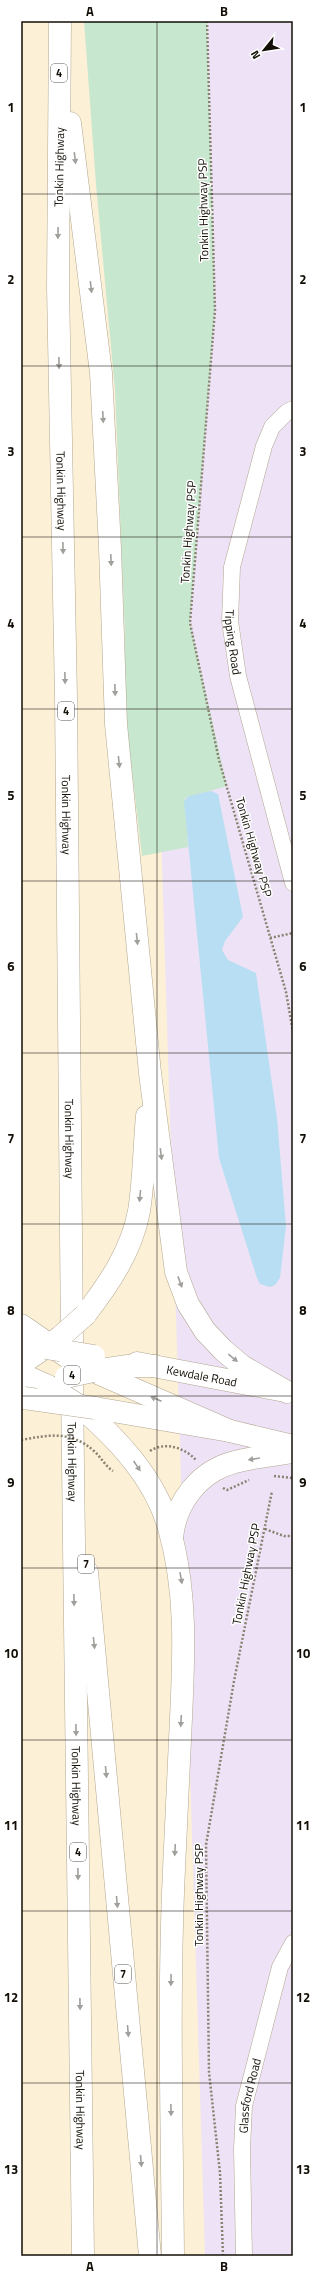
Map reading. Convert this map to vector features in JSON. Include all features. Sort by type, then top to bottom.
[{"type":"main road","points":[[60,29],[101,373],[110,548],[116,724],[150,1073],[175,1265],[188,1304],[205,1331],[223,1350],[242,1366],[290,1392]]},
{"type":"main road","name":"Tonkin Highway","points":[[60,29],[58,287],[65,674],[72,1438],[83,2256]]},
{"type":"main road","points":[[21,1364],[51,1348],[85,1315],[110,1282],[130,1240],[139,1211],[150,1073]]},
{"type":"main road","points":[[21,1324],[51,1348]]},
{"type":"main road","points":[[21,1344],[51,1348],[107,1369],[230,1431]]},
{"type":"main road","name":"Kewdale Road","points":[[22,1399],[66,1377],[107,1369],[155,1366],[290,1392]]},
{"type":"main road","points":[[21,1374],[48,1386],[78,1405],[112,1436],[139,1469],[155,1496],[168,1525],[182,1586],[184,1633],[174,1871],[170,2038],[173,2256]]},
{"type":"main road","points":[[22,1399],[112,1410],[230,1431],[293,1446]]},
{"type":"main road","name":"7","points":[[72,1438],[99,1691],[150,2256]]},
{"type":"main road","points":[[172,1540],[174,1522],[179,1508],[191,1489],[208,1474],[235,1462],[293,1452]]},
{"type":"street","name":"Tipping Road","points":[[293,409],[287,412],[272,427],[264,446],[232,567],[230,621],[238,676],[293,883]]},
{"type":"street","name":"Glassford Road","points":[[244,2256],[242,2149],[244,2106],[280,1967],[293,1943]]},
{"type":"path","name":"Tonkin Highway PSP","points":[[207,21],[215,310],[190,623],[219,760],[286,992],[293,1032]]},
{"type":"path","points":[[270,938],[293,933]]},
{"type":"path","points":[[21,1440],[38,1435],[52,1435],[76,1439],[95,1451],[113,1471]]},
{"type":"path","points":[[153,1449],[166,1446],[177,1448],[190,1454],[198,1462]]},
{"type":"path","points":[[268,1475],[293,1478]]},
{"type":"path","points":[[219,1486],[227,1490],[252,1479]]},
{"type":"path","name":"Tonkin Highway PSP","points":[[223,2256],[220,2173],[209,2072],[206,1845],[234,1681],[272,1491]]},
{"type":"path","points":[[264,1529],[284,1536],[293,1536]]},
{"type":"shaded area","points":[[168,21],[293,21],[293,2256],[205,2256],[151,505]]},
{"type":"green space","points":[[84,21],[207,21],[215,310],[190,623],[227,786],[185,798],[188,847],[142,856],[125,711],[125,637],[115,390],[96,184]]},
{"type":"water","points":[[211,791],[218,794],[243,917],[225,941],[222,950],[228,960],[256,973],[277,1118],[286,1226],[280,1278],[275,1285],[270,1287],[260,1284],[257,1278],[219,1158],[184,801],[189,796]]}]
